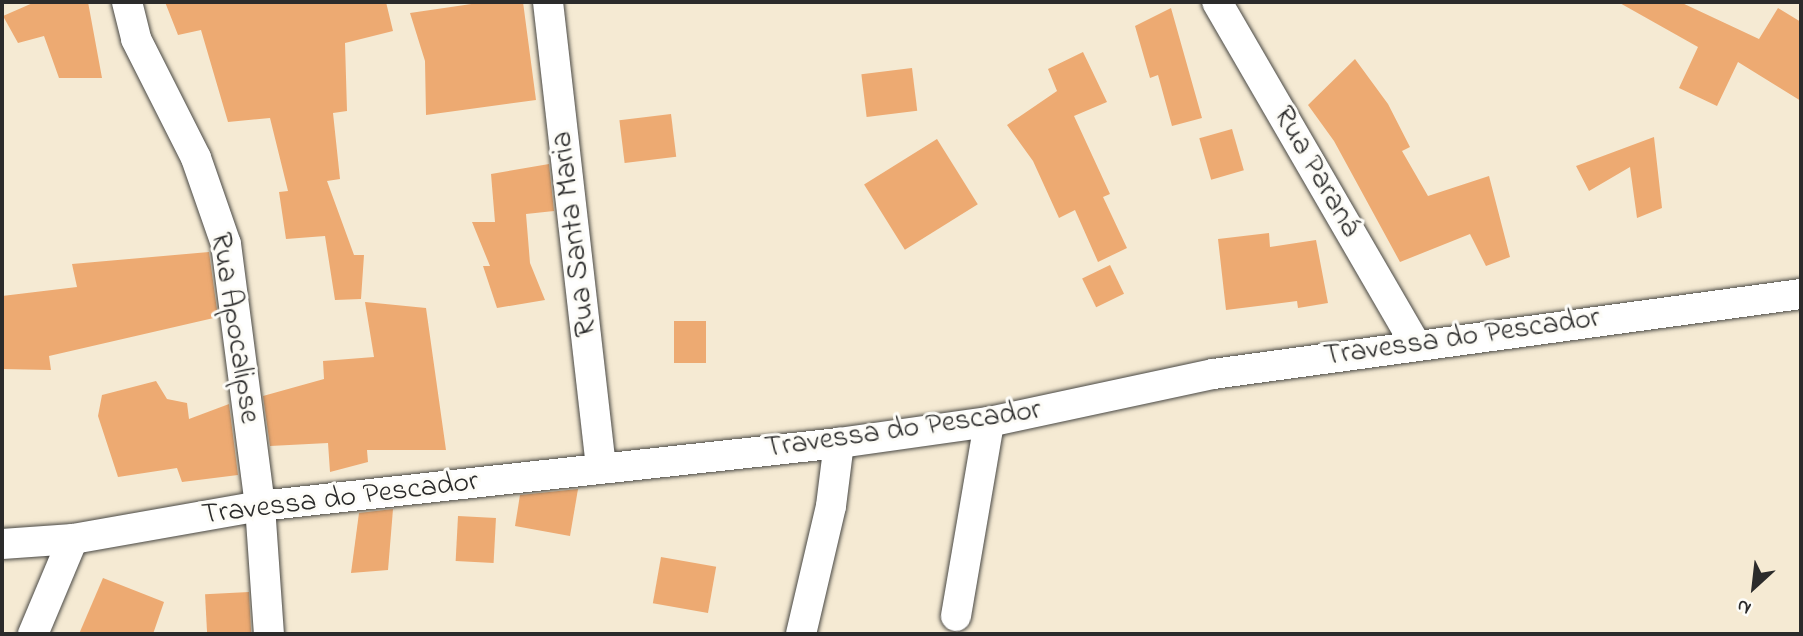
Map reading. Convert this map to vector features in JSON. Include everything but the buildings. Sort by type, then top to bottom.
[{"type":"street","name":"Rua Apocalipse","points":[[127,2],[136,39],[196,158],[226,243],[260,506],[269,634]]},
{"type":"street","name":"Rua Santa Maria","points":[[548,2],[601,466]]},
{"type":"street","name":"Rua Paraná","points":[[1217,2],[1415,343]]},
{"type":"street","name":"Travessa do Pescador","points":[[2,544],[73,538],[260,506],[601,466],[839,443],[989,422],[1213,374],[1415,343],[1801,294]]},
{"type":"street","points":[[956,616],[989,422]]},
{"type":"street","points":[[801,634],[831,506],[839,443]]},
{"type":"street","points":[[33,634],[73,538]]}]
